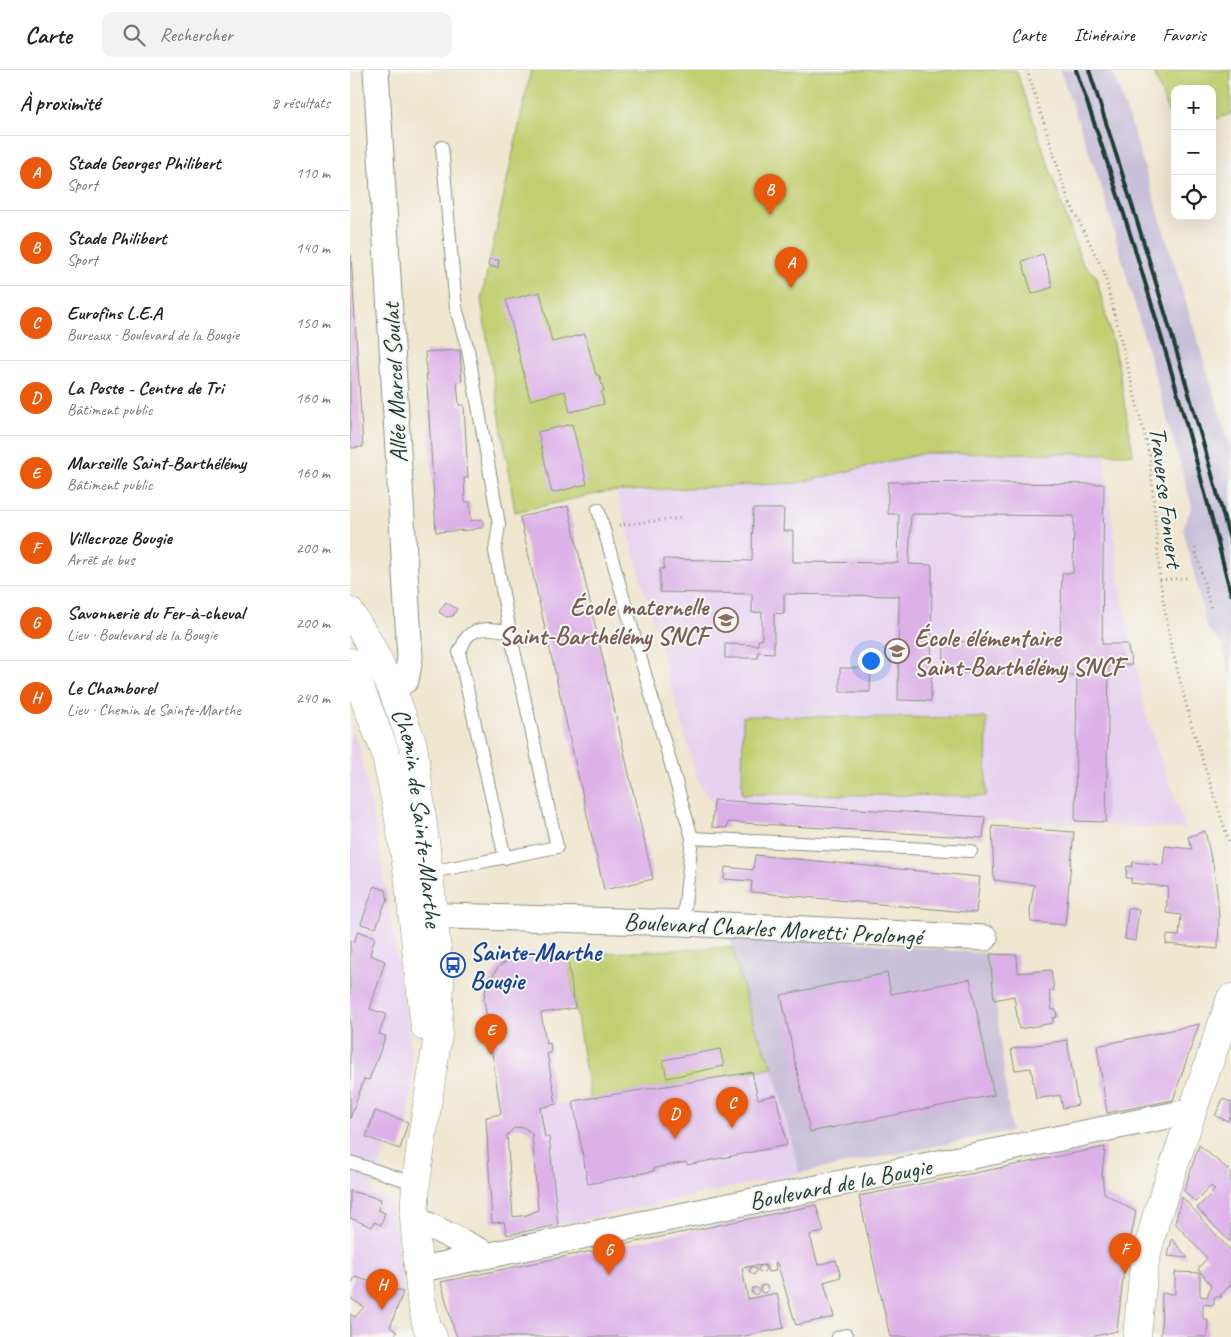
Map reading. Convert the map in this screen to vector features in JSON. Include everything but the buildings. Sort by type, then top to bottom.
[{"type":"street","name":"Allée Marcel Soulat","points":[[376,70],[410,658],[406,680],[392,689]]},
{"type":"street","name":"Chemin de Sainte-Marthe","points":[[350,612],[356,644],[392,689],[413,745],[419,874],[423,915],[440,979],[438,1035],[421,1145],[414,1218],[417,1270],[423,1310],[432,1337]]},
{"type":"street","name":"Chemin de Sainte-Marthe","points":[[350,662],[359,701],[384,751],[397,808],[419,874]]},
{"type":"street","name":"Boulevard Charles Moretti Prolongé","points":[[423,915],[683,922],[985,938]]},
{"type":"street","points":[[1137,1337],[1144,1264],[1157,1216],[1231,998]]},
{"type":"street","name":"Boulevard de la Bougie","points":[[417,1270],[1192,1111]]},
{"type":"street","points":[[414,1218],[488,1255]]},
{"type":"lane","points":[[419,874],[557,847],[510,632],[495,551],[499,524],[468,350],[456,308],[442,147]]},
{"type":"lane","points":[[598,508],[692,838],[683,922]]},
{"type":"lane","points":[[505,858],[459,652],[467,636],[478,631],[495,628],[510,632]]},
{"type":"lane","points":[[692,838],[971,850]]},
{"type":"lane","points":[[350,1162],[416,1184]]},
{"type":"lane","points":[[838,1337],[846,1335],[847,1337]]},
{"type":"path","name":"Traverse Fonvert","points":[[1027,70],[1068,199],[1104,272],[1150,457],[1160,580],[1171,645],[1192,727],[1231,848]]},
{"type":"path","points":[[604,528],[682,518]]},
{"type":"path","points":[[1195,548],[1211,609]]},
{"type":"path","points":[[1160,580],[1187,578]]},
{"type":"shaded area","points":[[1060,70],[1112,70],[1133,130],[1231,449],[1231,677],[1222,644],[1207,628],[1183,528],[1192,506],[1101,186]]},
{"type":"shaded area","name":"École élémentaire Saint-Barthélémy SNCF","points":[[925,453],[1104,454],[1120,586],[1146,715],[1186,829],[985,819],[985,817],[710,800],[698,782],[617,493],[798,483]]},
{"type":"shaded area","points":[[350,729],[359,746],[380,853],[408,1023],[413,1070],[408,1122],[400,1149],[387,1145],[371,1193],[390,1201],[403,1292],[350,1275]]},
{"type":"shaded area","points":[[728,931],[990,954],[1011,1131],[799,1173],[773,1067],[754,1026]]},
{"type":"shaded area","points":[[773,1067],[799,1173],[558,1225],[549,1137],[545,1137],[540,1108]]},
{"type":"green space","points":[[531,70],[1016,70],[1082,263],[1096,276],[1119,369],[1133,454],[925,453],[798,483],[605,492],[515,512],[481,300]]},
{"type":"green space","points":[[1153,70],[1231,70],[1231,114],[1216,119],[1216,85],[1171,85],[1171,120]]},
{"type":"green space","points":[[743,716],[987,718],[986,796],[742,794]]},
{"type":"green space","points":[[732,947],[754,1026],[773,1067],[590,1099],[567,955]]},
{"type":"railway","points":[[1076,70],[1160,330],[1231,594]]},
{"type":"railway","points":[[1089,70],[1163,306],[1231,544]]},
{"type":"place","name":"Stade Philibert","points":[[770,215]]},
{"type":"place","name":"Stade Georges Philibert","points":[[791,288]]},
{"type":"place","name":"École maternelle Saint-Barthélémy SNCF","points":[[726,620]]},
{"type":"place","name":"École élémentaire Saint-Barthélémy SNCF","points":[[897,651]]},
{"type":"place","name":"Sainte-Marthe Bougie","points":[[453,965]]},
{"type":"place","name":"Marseille Saint-Barthélémy","points":[[491,1055]]},
{"type":"place","name":"Eurofins L.E.A","points":[[732,1128]]},
{"type":"place","name":"La Poste - Centre de Tri","points":[[675,1139]]},
{"type":"place","name":"Villecroze Bougie","points":[[1125,1274]]},
{"type":"place","name":"Savonnerie du Fer-à-cheval","points":[[609,1275]]},
{"type":"place","name":"Le Chamborel","points":[[382,1310]]}]
